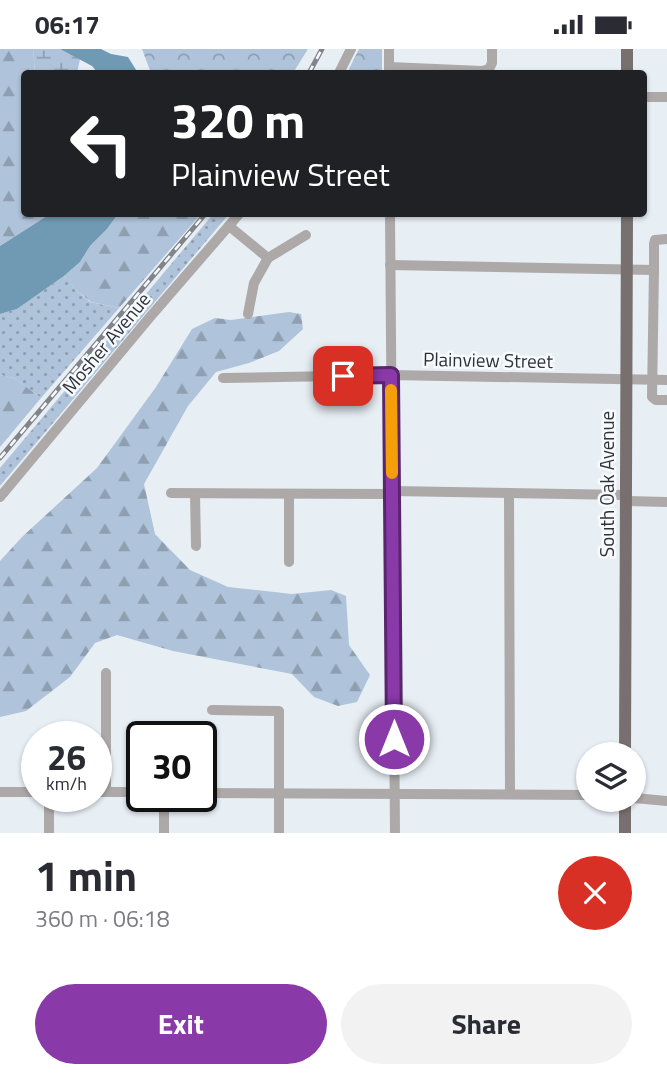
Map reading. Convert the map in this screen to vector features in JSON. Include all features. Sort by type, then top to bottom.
[{"type":"main road","points":[[627,49],[627,70]]},
{"type":"main road","name":"South Oak Avenue","points":[[625,742],[627,217]]},
{"type":"main road","points":[[625,812],[625,833]]},
{"type":"street","points":[[341,70],[351,49]]},
{"type":"street","points":[[388,49],[389,70]]},
{"type":"street","points":[[486,70],[492,63],[492,49]]},
{"type":"street","points":[[647,97],[667,97]]},
{"type":"street","name":"Mosher Avenue","points":[[0,497],[237,217]]},
{"type":"street","points":[[390,217],[395,833]]},
{"type":"street","points":[[229,226],[268,258]]},
{"type":"street","points":[[248,314],[254,283],[268,258],[306,235]]},
{"type":"street","points":[[667,239],[655,240],[654,244],[652,380],[652,397],[667,400]]},
{"type":"street","points":[[390,265],[654,270]]},
{"type":"street","points":[[654,287],[667,287]]},
{"type":"street","points":[[654,308],[667,308]]},
{"type":"street","name":"Plainview Street","points":[[223,378],[391,375],[667,380]]},
{"type":"street","points":[[172,493],[509,493],[667,502]]},
{"type":"street","points":[[509,493],[510,794]]},
{"type":"street","points":[[195,494],[196,546]]},
{"type":"street","points":[[289,494],[289,562]]},
{"type":"street","points":[[104,721],[106,673]]},
{"type":"street","points":[[212,710],[279,711],[279,833]]},
{"type":"street","points":[[0,792],[21,792]]},
{"type":"street","points":[[217,793],[576,795]]},
{"type":"street","points":[[646,799],[667,801]]},
{"type":"street","points":[[49,812],[49,833]]},
{"type":"street","points":[[164,812],[164,833]]},
{"type":"green space","points":[[0,49],[33,49],[35,70],[21,70],[21,217],[45,217],[0,246]]},
{"type":"green space","points":[[33,49],[60,49],[80,59],[78,70],[35,70]]},
{"type":"green space","points":[[142,49],[308,49],[295,70],[150,70]]},
{"type":"green space","points":[[359,49],[382,49],[382,70],[348,70]]},
{"type":"green space","points":[[116,217],[198,217],[119,308],[91,302],[64,276],[80,262],[90,246]]},
{"type":"green space","points":[[211,217],[226,217],[0,486],[0,468]]},
{"type":"green space","points":[[64,276],[90,302],[119,308],[41,398],[14,378],[0,375],[0,314],[17,309]]},
{"type":"green space","points":[[289,312],[301,314],[303,329],[279,351],[216,372],[188,406],[144,484],[155,534],[190,570],[228,587],[292,594],[331,590],[346,596],[349,645],[370,675],[357,702],[338,706],[314,697],[292,674],[173,651],[117,635],[95,643],[70,677],[26,711],[0,717],[0,561],[97,468],[156,387],[192,329],[215,318],[231,320]]},
{"type":"green space","points":[[0,375],[14,378],[41,398],[0,447]]},
{"type":"shaded area","points":[[60,49],[101,49],[128,57],[136,70],[95,70]]},
{"type":"shaded area","points":[[45,217],[116,217],[90,246],[80,262],[64,276],[17,309],[0,314],[0,246]]},
{"type":"railway","points":[[311,70],[322,49]]},
{"type":"railway","points":[[0,458],[203,217]]},
{"type":"slow traffic","points":[[391,390],[392,473]]},
{"type":"route","points":[[343,376],[391,375],[394,739]]}]
